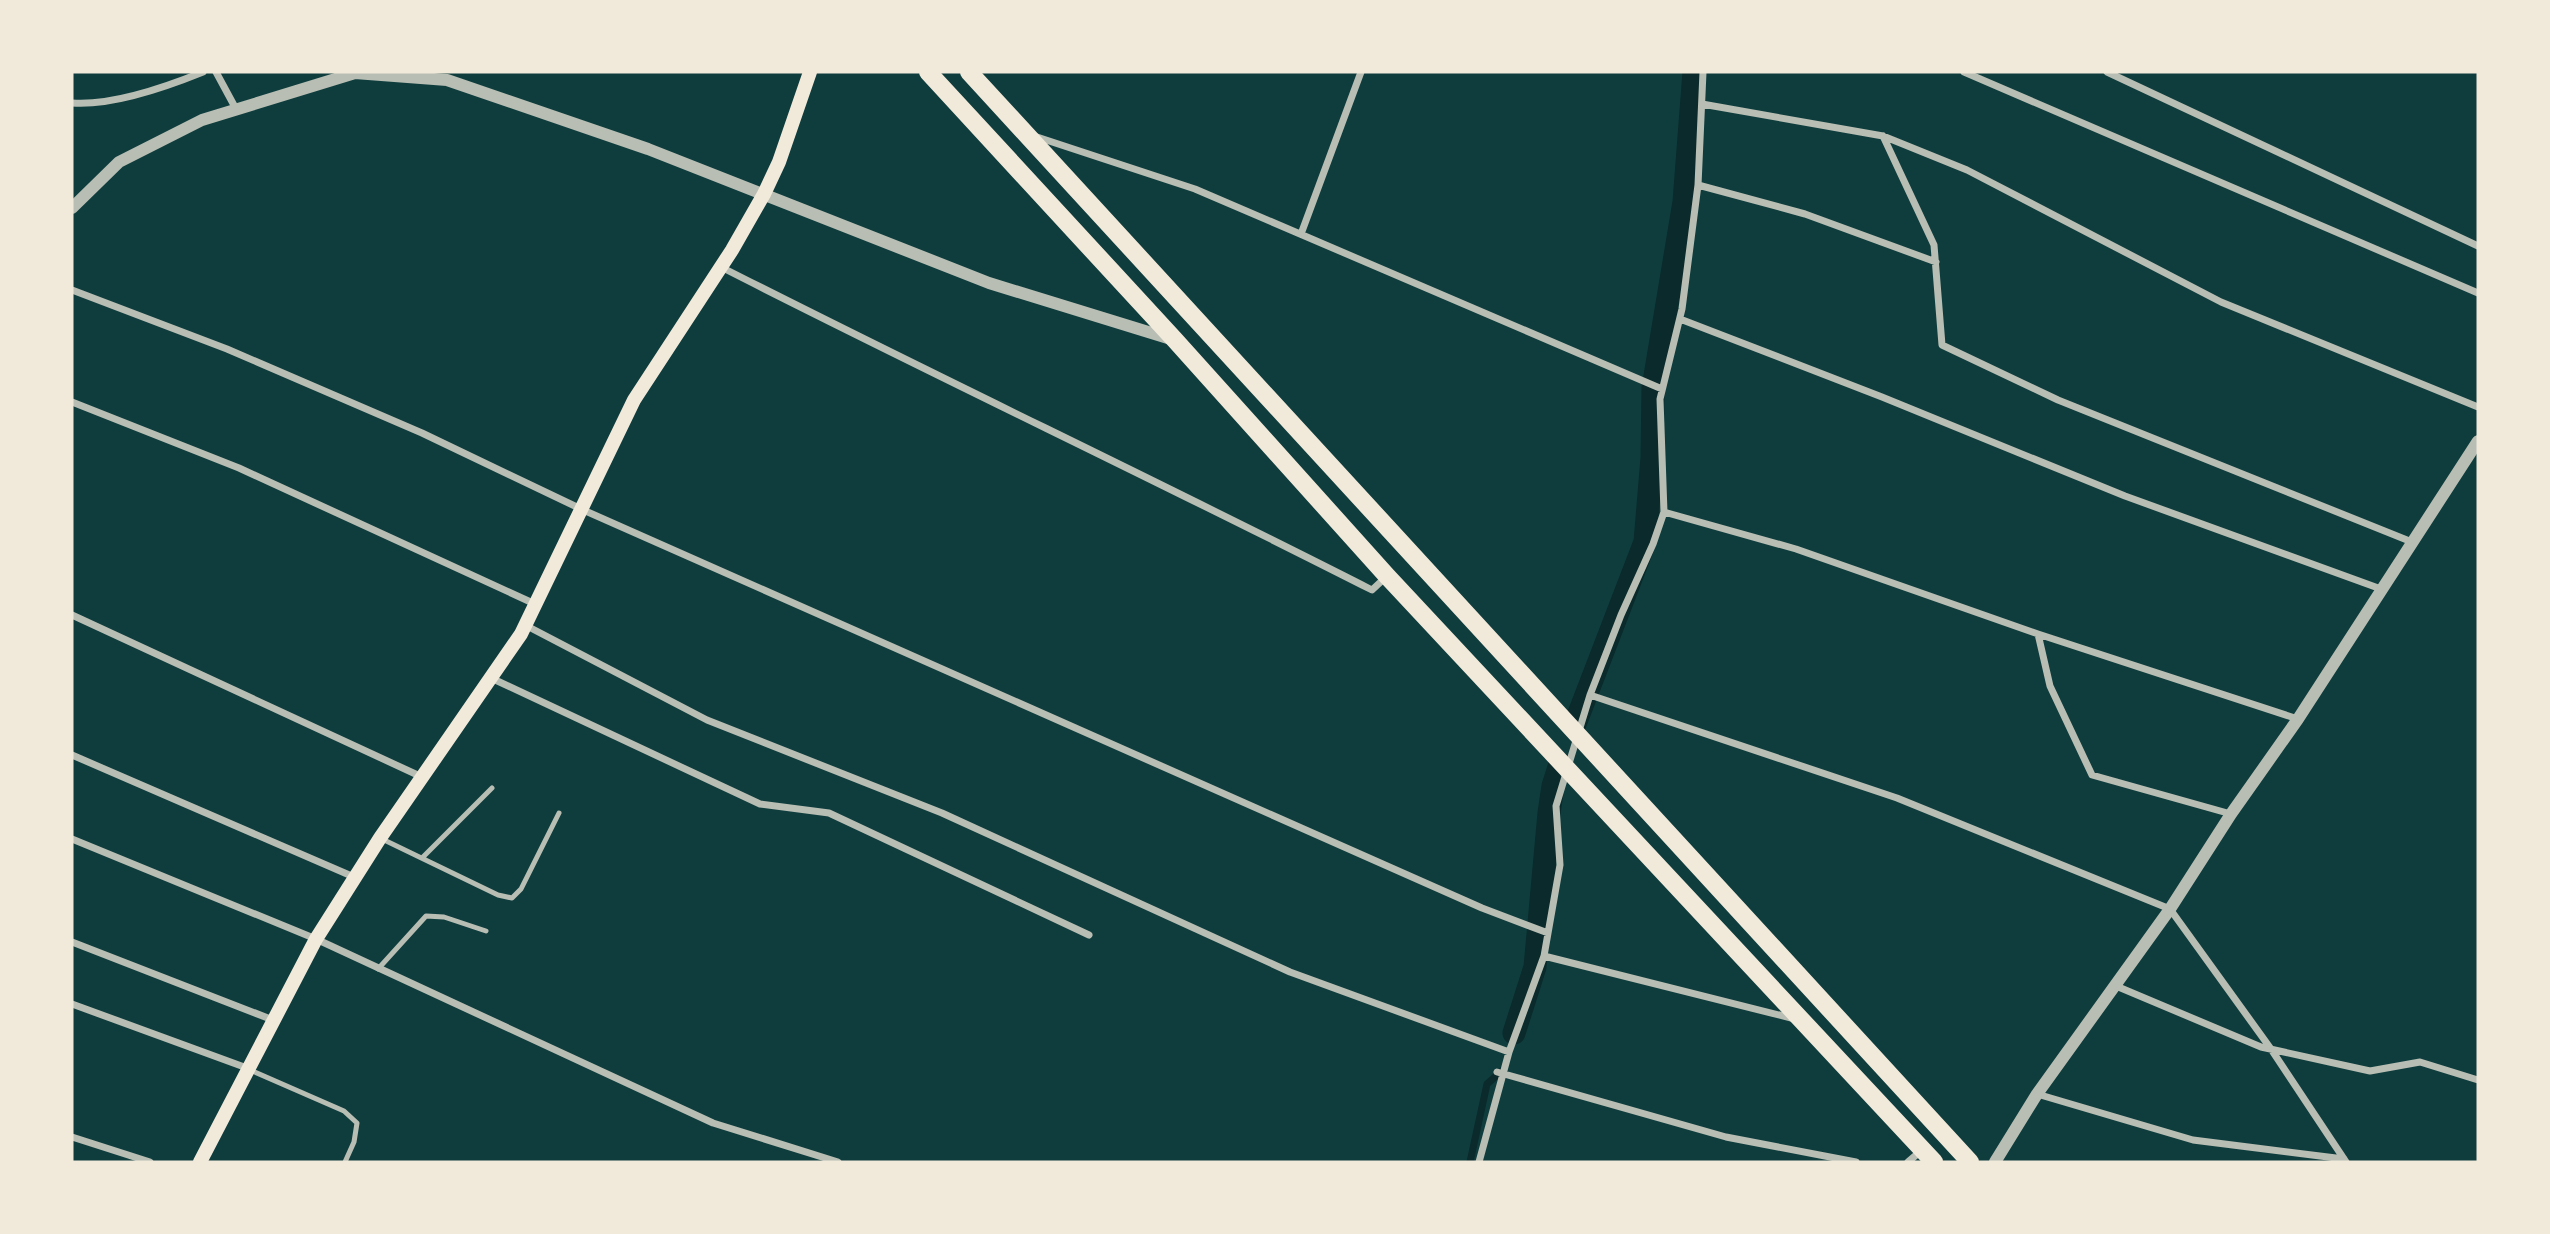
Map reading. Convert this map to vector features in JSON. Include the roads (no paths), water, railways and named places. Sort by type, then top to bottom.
[{"type":"main road","points":[[200,1162],[316,939],[380,838],[525,625],[634,400],[721,267],[764,194],[779,162],[810,72]]},
{"type":"main road","points":[[928,72],[1175,340],[1387,576],[1928,1156]]},
{"type":"main road","points":[[969,72],[1970,1162]]},
{"type":"main road","points":[[1818,1037],[1837,1018]]},
{"type":"street","points":[[72,103],[87,104],[164,87],[203,72]]},
{"type":"street","points":[[216,72],[236,109]]},
{"type":"street","points":[[1301,233],[1360,72]]},
{"type":"street","points":[[1479,1162],[1500,1073],[1544,956],[1560,865],[1556,806],[1590,695],[1664,512],[1660,399],[1680,319],[1699,185],[1703,72]]},
{"type":"street","points":[[1965,72],[2478,293]]},
{"type":"street","points":[[2107,72],[2478,246]]},
{"type":"street","points":[[72,208],[119,162],[202,120],[355,73],[447,80],[648,149],[989,283],[1175,340]]},
{"type":"street","points":[[1702,104],[1883,136],[1967,170],[2221,302],[2478,407]]},
{"type":"street","points":[[1026,134],[1195,189],[1662,388]]},
{"type":"street","points":[[1883,136],[1934,244],[1942,345],[2058,400],[2412,542]]},
{"type":"street","points":[[1699,185],[1805,214],[1936,262]]},
{"type":"street","points":[[721,267],[919,368],[1156,480],[1372,590],[1387,576]]},
{"type":"street","points":[[72,290],[227,349],[422,433],[582,509],[1482,908],[1548,933]]},
{"type":"street","points":[[1680,319],[1882,397],[2125,496],[2381,589]]},
{"type":"street","points":[[72,402],[239,468],[536,605]]},
{"type":"street","points":[[1995,1162],[2036,1094],[2170,909],[2231,814],[2298,719],[2478,442]]},
{"type":"street","points":[[1664,512],[1796,549],[2038,634],[2298,719]]},
{"type":"street","points":[[72,615],[422,777]]},
{"type":"street","points":[[525,625],[707,720],[942,813],[1290,972],[1509,1052]]},
{"type":"street","points":[[2038,634],[2050,686],[2092,775],[2231,814]]},
{"type":"street","points":[[491,678],[760,804],[829,813],[1089,935]]},
{"type":"street","points":[[1590,695],[1897,799],[2170,909],[2271,1049],[2345,1161]]},
{"type":"street","points":[[72,755],[355,878]]},
{"type":"street","points":[[72,839],[316,939],[713,1123],[838,1162]]},
{"type":"street","points":[[72,942],[273,1020]]},
{"type":"street","points":[[1544,956],[1802,1021]]},
{"type":"street","points":[[2116,986],[2271,1049],[2370,1071],[2420,1062],[2478,1080]]},
{"type":"street","points":[[72,1003],[247,1069]]},
{"type":"street","points":[[1500,1073],[1726,1137],[1856,1162]]},
{"type":"street","points":[[2036,1094],[2193,1140],[2345,1161]]},
{"type":"street","points":[[72,1137],[150,1162]]},
{"type":"street","points":[[1908,1162],[1928,1156]]},
{"type":"lane","points":[[422,858],[492,788]]},
{"type":"lane","points":[[380,838],[498,895],[512,898],[521,889],[558,813]]},
{"type":"lane","points":[[378,969],[426,916],[444,917],[486,931]]},
{"type":"lane","points":[[247,1069],[344,1111],[357,1123],[354,1142],[345,1162]]},
{"type":"waterway","points":[[1575,724],[1645,542],[1652,458],[1653,388],[1684,202],[1694,72]]},
{"type":"waterway","points":[[1514,1033],[1535,967],[1549,813],[1560,764]]},
{"type":"waterway","points":[[1470,1162],[1487,1084],[1503,1070]]}]
